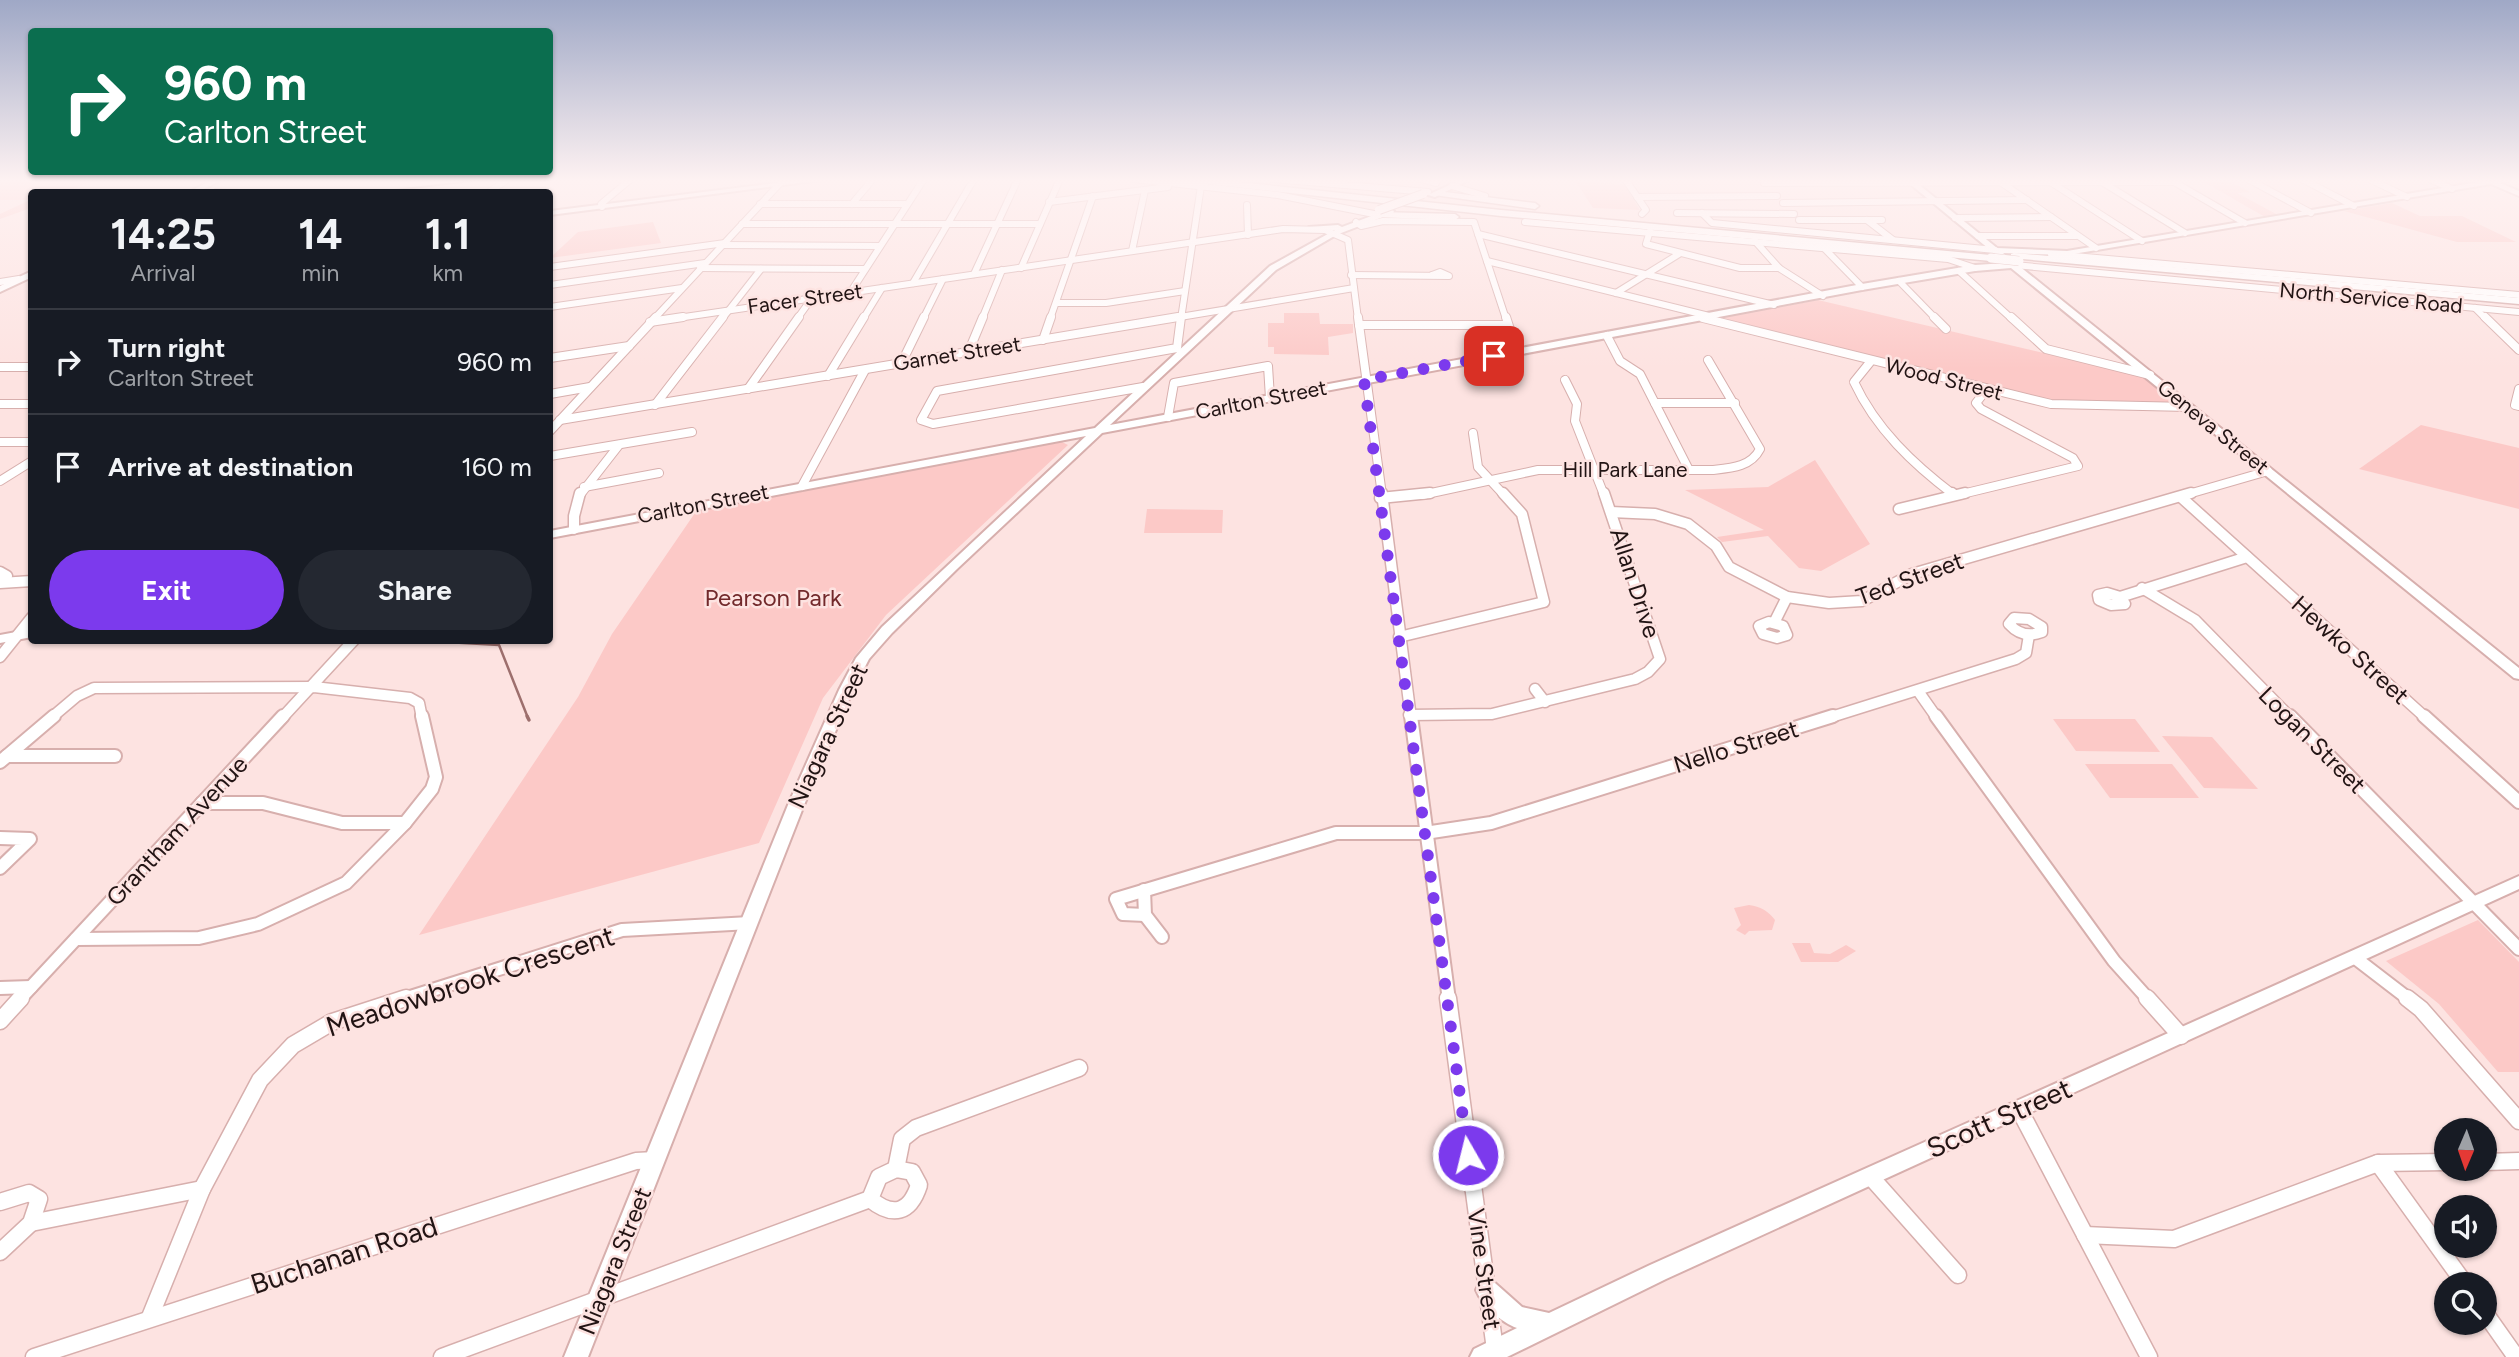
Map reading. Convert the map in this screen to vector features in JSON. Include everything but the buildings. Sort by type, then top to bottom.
[{"type":"highway","points":[[1818,242],[1991,254]]},
{"type":"highway","points":[[1819,242],[1824,243]]},
{"type":"highway","points":[[1844,242],[1991,254],[2016,260],[2519,310]]},
{"type":"highway","points":[[2016,260],[2519,298]]},
{"type":"main road","name":"Niagara Street","points":[[576,1357],[796,805],[846,690],[863,658],[896,621],[1227,309],[1288,256],[1315,242]]},
{"type":"main road","points":[[1983,242],[1991,254],[2051,254],[2133,242]]},
{"type":"main road","name":"Carlton Street","points":[[553,533],[1517,351],[1823,296],[1958,266],[1975,268],[2016,260]]},
{"type":"main road","name":"Geneva Street","points":[[2016,260],[2150,376],[2519,675]]},
{"type":"main road","points":[[0,289],[28,276]]},
{"type":"main road","points":[[1120,409],[1122,421],[1141,422]]},
{"type":"main road","points":[[1043,441],[1064,441],[1076,450]]},
{"type":"main road","points":[[0,639],[26,634]]},
{"type":"main road","name":"Scott Street","points":[[1491,1355],[1550,1324],[1870,1176],[2519,882]]},
{"type":"main road","points":[[1487,1290],[1516,1317],[1550,1324]]},
{"type":"street","points":[[850,293],[882,242]]},
{"type":"street","points":[[913,284],[937,242]]},
{"type":"street","points":[[974,274],[988,242]]},
{"type":"street","points":[[1021,268],[1032,242]]},
{"type":"street","points":[[1043,340],[1079,242]]},
{"type":"street","points":[[1132,251],[1134,242]]},
{"type":"street","name":"Facer Street","points":[[650,322],[1195,242]]},
{"type":"street","name":"Vine Street","points":[[1348,242],[1424,833],[1487,1290],[1491,1355]]},
{"type":"street","points":[[1481,242],[1517,351]]},
{"type":"street","points":[[1512,242],[1774,305]]},
{"type":"street","points":[[1644,242],[1679,254],[1740,268],[1779,268]]},
{"type":"street","points":[[1756,242],[1779,268],[1823,296]]},
{"type":"street","points":[[1801,242],[1824,243],[1958,266],[2046,349],[2150,376]]},
{"type":"street","points":[[1918,242],[1958,246],[1991,254]]},
{"type":"street","points":[[2087,242],[2096,248]]},
{"type":"street","points":[[1143,387],[933,424],[921,420],[936,391],[1177,348],[1183,317],[1190,243]]},
{"type":"street","points":[[1824,243],[1862,287]]},
{"type":"street","points":[[553,267],[723,244],[880,246]]},
{"type":"street","points":[[553,428],[723,244]]},
{"type":"street","points":[[1616,293],[1679,254]]},
{"type":"street","points":[[2051,254],[2519,298]]},
{"type":"street","name":"North Service Road","points":[[2016,260],[2475,308],[2519,310]]},
{"type":"street","name":"Wood Street","points":[[1488,261],[1871,361],[2067,406],[2189,407]]},
{"type":"street","points":[[553,285],[703,266],[865,269]]},
{"type":"street","points":[[654,405],[761,269]]},
{"type":"street","points":[[968,352],[1002,270]]},
{"type":"street","points":[[1351,275],[1432,275]]},
{"type":"street","points":[[0,282],[19,279]]},
{"type":"street","points":[[901,364],[943,279]]},
{"type":"street","points":[[1899,281],[1946,329]]},
{"type":"street","points":[[553,307],[682,288]]},
{"type":"street","points":[[828,376],[882,288]]},
{"type":"street","name":"Garnet Street","points":[[560,420],[1354,288]]},
{"type":"street","points":[[1057,303],[1106,303],[1185,291]]},
{"type":"street","points":[[748,389],[812,298]]},
{"type":"street","points":[[2475,308],[2519,350]]},
{"type":"street","points":[[1359,325],[1508,325]]},
{"type":"street","points":[[1607,336],[1620,361],[1640,374],[1689,470]]},
{"type":"street","points":[[553,358],[629,346]]},
{"type":"street","name":"Hill Park Lane","points":[[1380,498],[1417,496],[1538,470],[1689,470],[1737,467],[1759,455],[1760,449],[1708,360]]},
{"type":"street","points":[[1871,361],[1854,382],[1861,399],[1923,473],[1954,495]]},
{"type":"street","points":[[1168,417],[1174,383],[1268,366],[1270,398]]},
{"type":"street","points":[[0,367],[28,367]]},
{"type":"street","points":[[802,486],[865,370]]},
{"type":"street","name":"Allan Drive","points":[[1409,715],[1492,714],[1636,679],[1648,673],[1660,659],[1611,512],[1575,421],[1577,404],[1565,380]]},
{"type":"street","points":[[553,393],[590,387]]},
{"type":"street","points":[[2519,388],[2515,405],[2519,406]]},
{"type":"street","points":[[1899,509],[2079,465],[2073,458],[1981,409],[1976,403],[1987,389]]},
{"type":"street","points":[[1655,403],[1735,403]]},
{"type":"street","points":[[0,404],[28,404]]},
{"type":"street","points":[[553,456],[692,432]]},
{"type":"street","points":[[1399,637],[1544,602],[1522,514],[1478,467],[1473,433]]},
{"type":"street","points":[[0,442],[28,442]]},
{"type":"street","points":[[574,529],[571,510],[584,487],[619,445]]},
{"type":"street","points":[[1,480],[28,463]]},
{"type":"street","name":"Ted Street","points":[[1611,512],[1655,514],[1688,524],[1716,546],[1729,567],[1787,597],[1829,603],[1862,601],[1912,573],[2182,498],[2268,471]]},
{"type":"street","points":[[584,487],[659,473]]},
{"type":"street","name":"Hewko Street","points":[[2182,498],[2519,802]]},
{"type":"street","points":[[2120,597],[2247,557]]},
{"type":"street","points":[[1,579],[28,581]]},
{"type":"street","name":"Logan Street","points":[[2142,588],[2195,620],[2519,949]]},
{"type":"street","points":[[1774,623],[1787,597]]},
{"type":"street","points":[[0,657],[26,634]]},
{"type":"street","name":"Nello Street","points":[[1144,915],[1123,914],[1116,899],[1336,833],[1424,833],[1491,822],[2016,659],[2026,653],[2029,635]]},
{"type":"street","name":"Grantham Avenue","points":[[0,1021],[202,803],[314,687],[351,644]]},
{"type":"street","points":[[4,759],[76,696],[94,688],[314,687],[410,698],[419,704],[436,777],[432,789],[405,823],[346,883],[258,924],[199,937],[76,939]]},
{"type":"street","points":[[1535,689],[1545,702]]},
{"type":"street","points":[[1918,691],[2114,961],[2181,1036]]},
{"type":"street","points":[[4,759],[115,755]]},
{"type":"street","points":[[202,803],[263,803],[342,823],[405,823]]},
{"type":"street","points":[[0,838],[30,839],[0,868]]},
{"type":"street","points":[[1144,890],[1147,907],[1144,915],[1162,937]]},
{"type":"street","name":"Meadowbrook Crescent","points":[[150,1317],[202,1189],[260,1080],[293,1045],[332,1022],[622,930],[750,923]]},
{"type":"street","points":[[2354,957],[2421,1009],[2519,1121]]},
{"type":"street","points":[[0,988],[31,987]]},
{"type":"street","points":[[896,1169],[902,1139],[916,1128],[1079,1068]]},
{"type":"street","points":[[2019,1109],[2149,1357]]},
{"type":"street","name":"Buchanan Road","points":[[34,1357],[150,1317],[636,1161],[655,1160]]},
{"type":"street","points":[[2497,1162],[2519,1161]]},
{"type":"street","points":[[2085,1235],[2175,1239],[2378,1163],[2434,1162]]},
{"type":"street","points":[[2378,1163],[2456,1272]]},
{"type":"street","points":[[442,1357],[870,1199],[879,1177],[896,1169],[912,1172],[919,1185],[914,1200],[899,1211],[883,1210],[870,1199]]},
{"type":"street","points":[[1870,1176],[1958,1275]]},
{"type":"street","points":[[31,1223],[202,1189]]},
{"type":"street","points":[[0,1202],[29,1193],[39,1199],[31,1223],[0,1252]]},
{"type":"street","points":[[2497,1330],[2516,1357]]},
{"type":"green space","points":[[567,242],[661,243],[553,258]]},
{"type":"green space","points":[[1818,300],[2141,376],[2178,404],[2064,404],[1717,318]]},
{"type":"green space","points":[[1284,313],[1319,313],[1320,324],[1353,324],[1353,333],[1328,337],[1329,355],[1274,354],[1274,347],[1268,347],[1268,323],[1284,323]]},
{"type":"green space","points":[[2421,425],[2519,448],[2519,509],[2359,469]]},
{"type":"green space","name":"Pearson Park","points":[[1062,442],[1068,445],[886,615],[823,698],[759,843],[419,935],[578,697],[612,634],[697,510]]},
{"type":"green space","points":[[1815,460],[1870,544],[1821,571],[1799,568],[1768,536],[1722,542],[1717,537],[1764,530],[1685,490],[1768,487]]},
{"type":"green space","points":[[1147,509],[1223,510],[1222,533],[1144,533]]},
{"type":"green space","points":[[2053,719],[2135,719],[2160,752],[2076,751]]},
{"type":"green space","points":[[2162,736],[2212,737],[2258,789],[2204,788]]},
{"type":"green space","points":[[2085,764],[2172,764],[2199,798],[2110,798]]},
{"type":"green space","points":[[1749,905],[1764,909],[1775,920],[1772,930],[1749,931],[1745,935],[1736,930],[1741,925],[1734,908]]},
{"type":"green space","points":[[2478,920],[2519,962],[2519,1072],[2498,1072],[2439,1004],[2386,961]]},
{"type":"green space","points":[[1792,943],[1810,943],[1814,953],[1830,954],[1846,945],[1856,951],[1838,962],[1801,962]]},
{"type":"waterway","points":[[481,644],[499,645],[528,718]]},
{"type":"route","points":[[1468,1155],[1364,380],[1494,356]]}]
